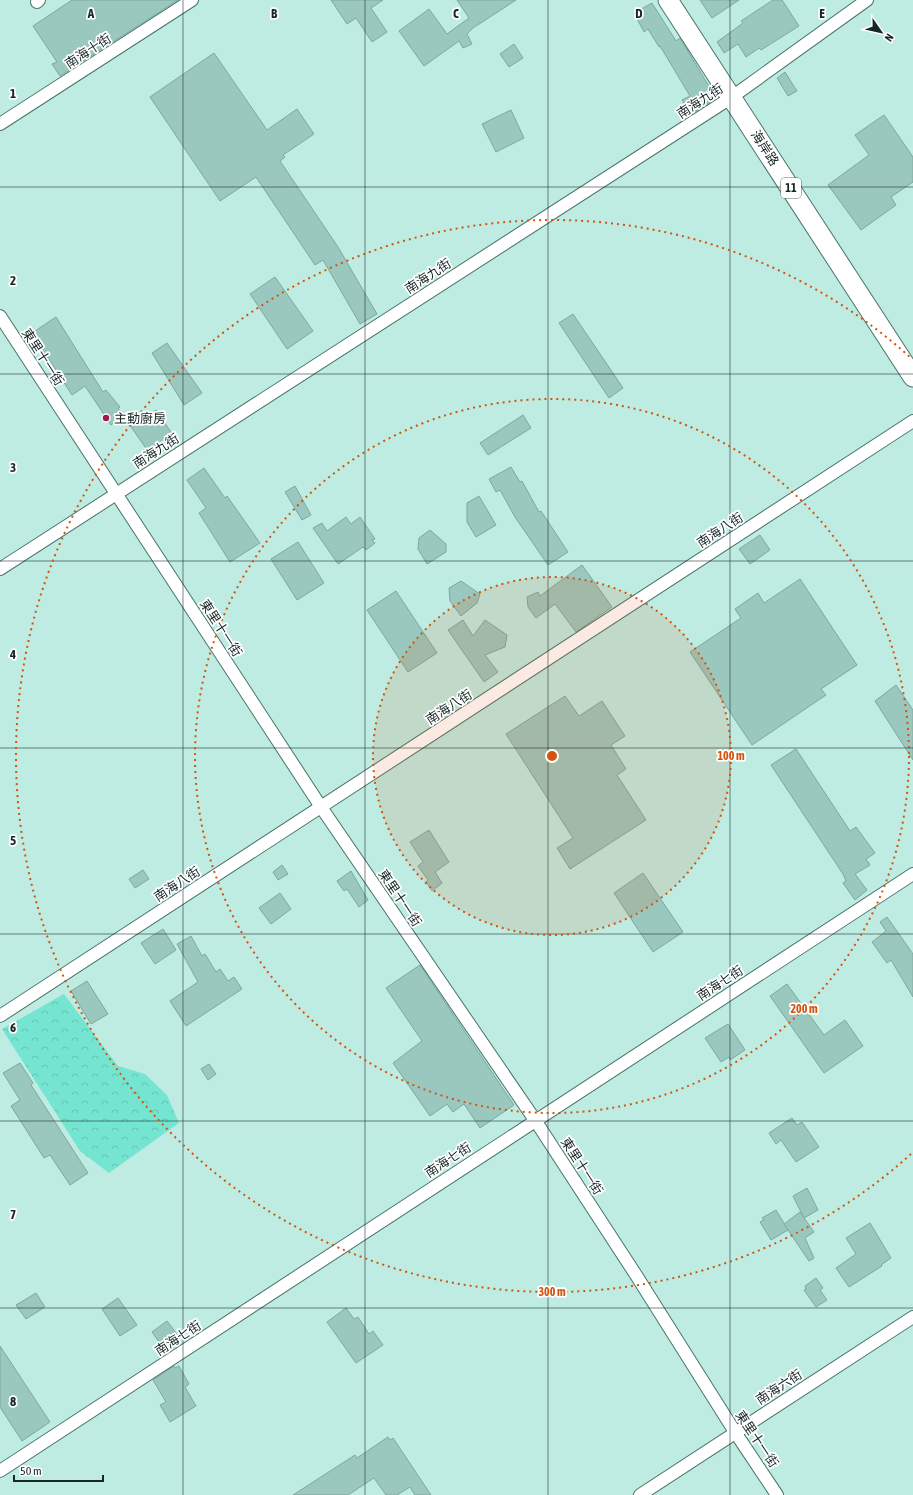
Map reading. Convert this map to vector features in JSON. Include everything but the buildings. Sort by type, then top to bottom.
[{"type":"main road","name":"海岸路","points":[[668,0],[913,377]]},
{"type":"street","name":"南海十街","points":[[0,124],[192,0]]},
{"type":"street","name":"南海九街","points":[[0,569],[732,97],[867,0]]},
{"type":"street","name":"東里十一街","points":[[0,316],[321,807],[535,1120],[777,1495]]},
{"type":"street","name":"南海八街","points":[[0,1016],[913,422]]},
{"type":"street","name":"南海七街","points":[[0,1471],[913,874]]},
{"type":"street","name":"南海六街","points":[[640,1495],[913,1317]]},
{"type":"green space","points":[[64,994],[118,1066],[145,1074],[167,1095],[179,1123],[109,1173],[80,1151],[2,1029]]},
{"type":"place","name":"主動廚房","points":[[106,418]]}]
